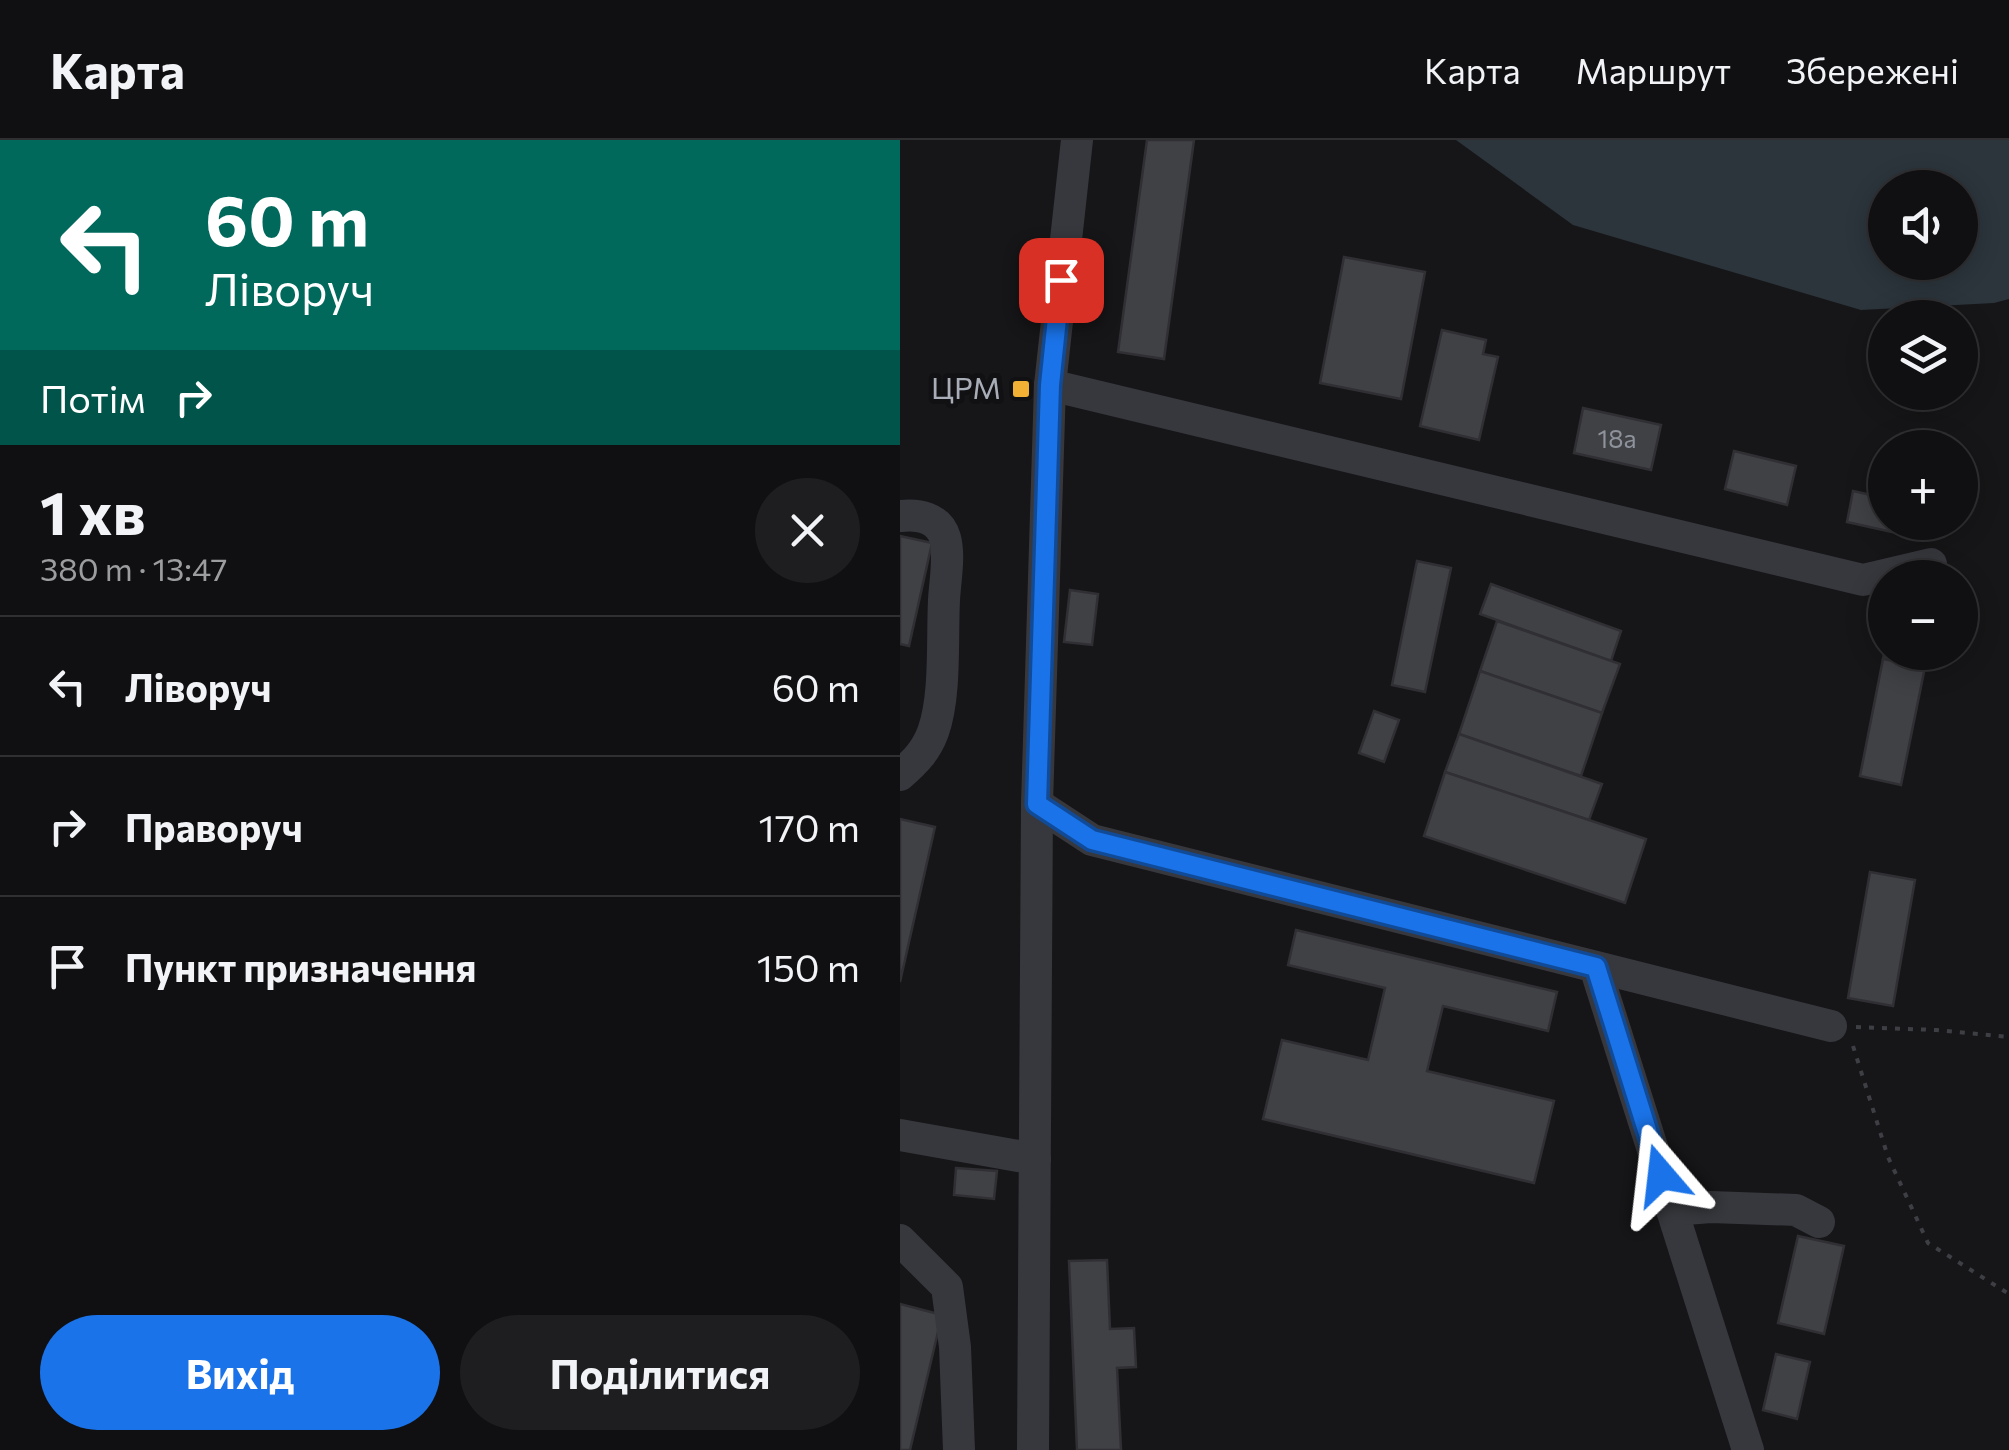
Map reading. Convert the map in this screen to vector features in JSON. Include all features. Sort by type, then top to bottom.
[{"type":"street","points":[[1034,1450],[1037,804],[1050,385],[1077,140]]},
{"type":"street","points":[[1050,385],[1868,579]]},
{"type":"street","points":[[900,516],[926,517],[939,526],[945,538],[946,568],[940,699],[934,731],[921,756],[900,775]]},
{"type":"street","points":[[1037,804],[1092,840],[1839,1026]]},
{"type":"street","points":[[1596,967],[1748,1450]]},
{"type":"street","points":[[900,1135],[1035,1159]]},
{"type":"street","points":[[1672,1210],[1796,1210],[1819,1222]]},
{"type":"street","points":[[900,1240],[947,1288],[955,1347],[960,1450]]},
{"type":"path","points":[[2009,1037],[1839,1026],[1888,1157],[1928,1243],[2009,1294]]},
{"type":"shaded area","points":[[1456,140],[2009,140],[2009,299],[1978,304],[1978,300],[1868,300],[1868,310],[1573,225]]},
{"type":"building","points":[[1147,140],[1194,140],[1164,359],[1118,352]]},
{"type":"building","points":[[1344,257],[1425,272],[1401,399],[1320,383]]},
{"type":"building","points":[[1442,330],[1486,340],[1483,354],[1498,357],[1479,440],[1420,426]]},
{"type":"building","points":[[1583,408],[1661,425],[1651,470],[1574,453]]},
{"type":"building","points":[[1734,451],[1796,466],[1787,505],[1725,489]]},
{"type":"building","points":[[1853,491],[1868,494],[1868,527],[1847,522]]},
{"type":"building","points":[[900,536],[932,543],[909,646],[900,644]]},
{"type":"building","points":[[1417,561],[1451,568],[1425,692],[1392,685]]},
{"type":"building","points":[[1491,584],[1621,631],[1611,661],[1480,614]]},
{"type":"building","points":[[1070,590],[1098,594],[1092,645],[1064,642]]},
{"type":"building","points":[[1497,621],[1620,664],[1602,713],[1480,671]]},
{"type":"building","points":[[1881,670],[1924,670],[1901,785],[1860,776]]},
{"type":"building","points":[[1480,671],[1602,713],[1581,776],[1459,734]]},
{"type":"building","points":[[1374,711],[1399,720],[1384,762],[1359,753]]},
{"type":"building","points":[[1459,734],[1602,784],[1589,820],[1445,772]]},
{"type":"building","points":[[1445,772],[1646,839],[1625,903],[1424,836]]},
{"type":"building","points":[[900,819],[935,827],[900,982]]},
{"type":"building","points":[[1870,872],[1915,880],[1893,1006],[1848,998]]},
{"type":"building","points":[[1296,930],[1557,992],[1548,1031],[1443,1006],[1427,1071],[1554,1101],[1534,1183],[1263,1119],[1282,1040],[1368,1060],[1385,988],[1288,965]]},
{"type":"building","points":[[956,1168],[997,1171],[994,1199],[954,1195]]},
{"type":"building","points":[[1798,1236],[1844,1246],[1824,1334],[1778,1323]]},
{"type":"building","points":[[1107,1260],[1110,1329],[1134,1328],[1136,1367],[1117,1368],[1121,1450],[1077,1450],[1069,1261]]},
{"type":"building","points":[[900,1304],[942,1315],[910,1450],[900,1450]]},
{"type":"building","points":[[1776,1354],[1810,1362],[1797,1419],[1763,1410]]},
{"type":"place","name":"ЦРМ","points":[[1021,389]]},
{"type":"route","points":[[1061,280],[1050,385],[1037,804],[1092,840],[1596,967],[1661,1175]]}]
